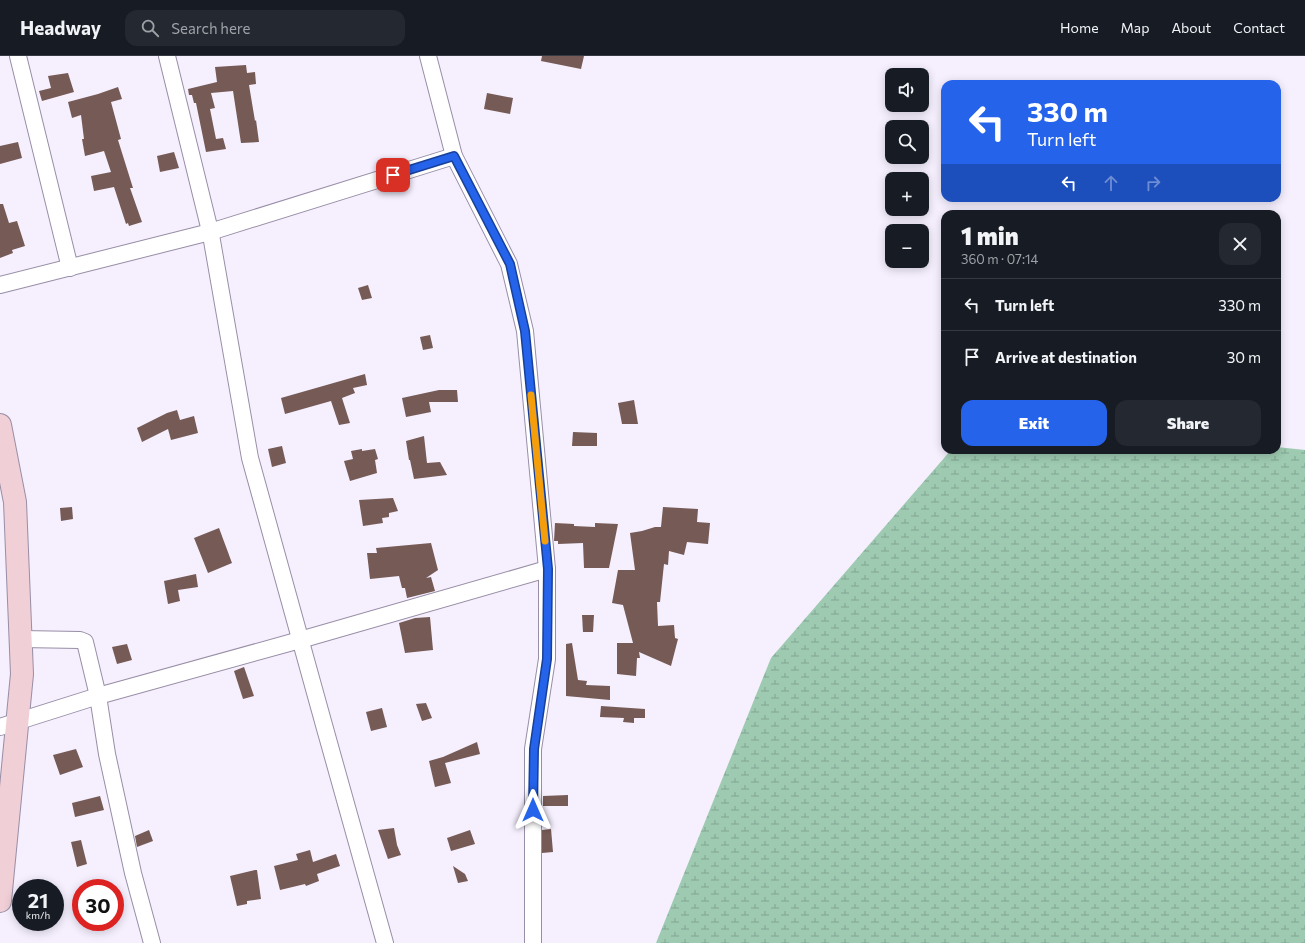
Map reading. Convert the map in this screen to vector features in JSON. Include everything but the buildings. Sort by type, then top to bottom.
[{"type":"main road","points":[[0,425],[16,502],[22,674],[9,724],[0,900]]},
{"type":"street","points":[[18,56],[70,268]]},
{"type":"street","points":[[167,56],[210,232],[250,458],[385,943]]},
{"type":"street","points":[[428,56],[454,156],[510,264],[525,331],[548,569],[547,659],[534,749],[533,943]]},
{"type":"street","points":[[0,285],[210,232],[454,156]]},
{"type":"street","points":[[9,724],[98,696],[548,569]]},
{"type":"street","points":[[21,639],[80,640],[85,642],[98,696],[108,754],[133,873],[152,943]]},
{"type":"green space","points":[[1281,447],[1305,450],[1305,943],[656,943],[771,658],[948,454],[1281,454]]},
{"type":"slow traffic","points":[[531,395],[545,541]]},
{"type":"route","points":[[393,175],[454,156],[510,264],[525,331],[548,569],[547,659],[534,749],[533,810]]}]
